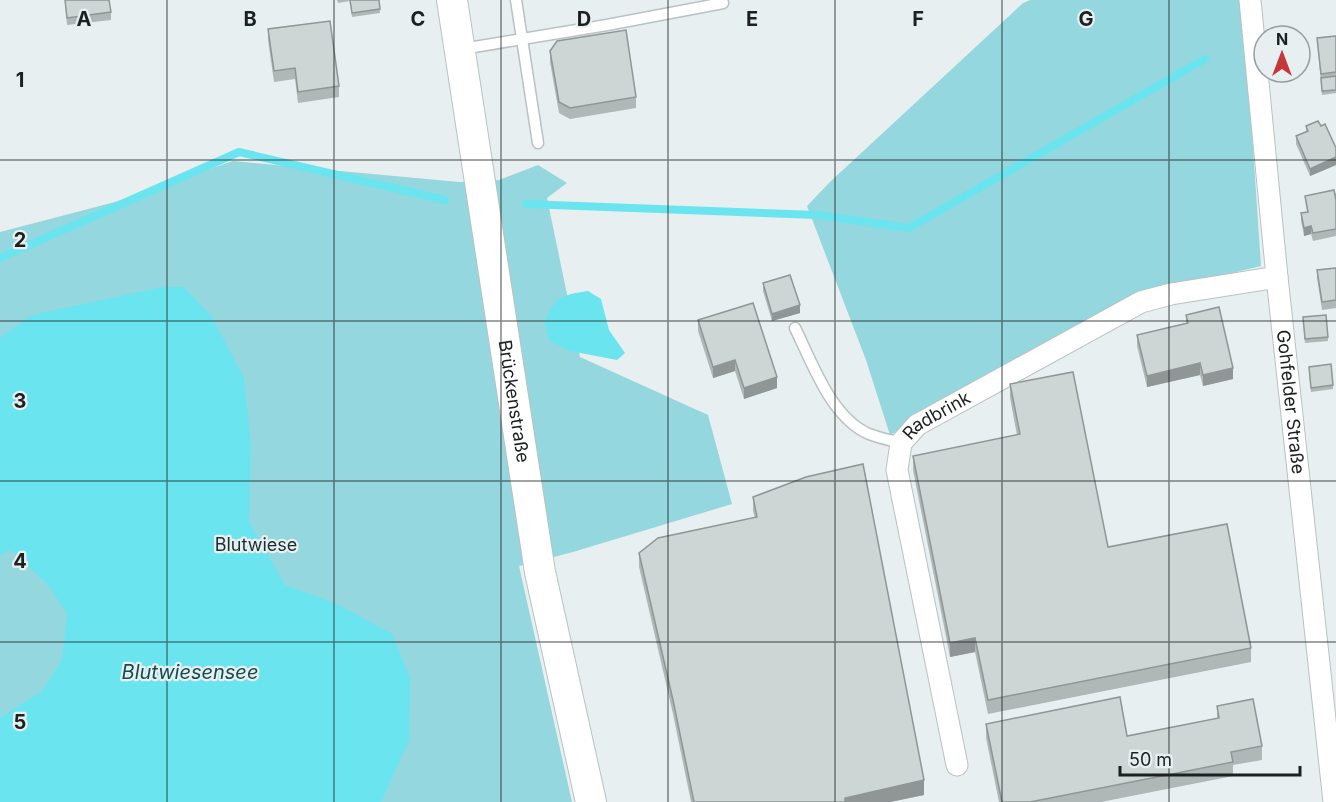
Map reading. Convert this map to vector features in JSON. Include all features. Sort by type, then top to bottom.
[{"type":"main road","name":"Brückenstraße","points":[[452,0],[538,562],[591,802]]},
{"type":"street","name":"Gohfelder Straße","points":[[1250,0],[1277,277],[1334,802]]},
{"type":"street","name":"Radbrink","points":[[957,765],[897,470],[901,443],[917,425],[1142,302],[1171,294],[1277,277]]},
{"type":"lane","points":[[516,0],[538,143]]},
{"type":"lane","points":[[459,49],[667,14],[723,3],[722,0]]},
{"type":"lane","points":[[795,328],[832,401],[850,421],[868,433],[901,443]]},
{"type":"green space","points":[[1030,0],[1243,0],[1261,266],[1136,296],[1071,330],[890,435],[866,360],[807,206],[1023,3]]},
{"type":"green space","name":"Blutwiese","points":[[233,161],[459,182],[499,180],[538,165],[567,183],[547,198],[580,357],[708,415],[732,504],[519,566],[572,802],[0,802],[0,232],[115,202]]},
{"type":"water","name":"Blutwiesensee","points":[[163,287],[184,287],[211,316],[244,378],[251,444],[249,522],[285,585],[337,604],[392,634],[410,678],[409,740],[381,802],[0,802],[0,718],[42,691],[62,660],[67,613],[49,586],[11,550],[0,555],[0,338],[32,315]]},
{"type":"water","points":[[588,291],[601,299],[609,330],[625,353],[617,360],[570,351],[550,341],[544,323],[552,308],[565,296]]},
{"type":"building","points":[[65,0],[109,0],[111,12],[67,18]]},
{"type":"building","points":[[350,0],[379,0],[380,9],[352,13]]},
{"type":"building","points":[[330,21],[339,86],[298,92],[295,68],[274,71],[268,29]]},
{"type":"building","points":[[626,30],[636,97],[570,108],[559,102],[550,51],[557,41]]},
{"type":"building","points":[[1336,36],[1336,72],[1321,74],[1317,38]]},
{"type":"building","points":[[1336,76],[1336,90],[1322,91],[1321,78]]},
{"type":"building","points":[[1318,121],[1321,126],[1325,124],[1336,148],[1336,157],[1310,169],[1296,136],[1308,131],[1306,126]]},
{"type":"building","points":[[1334,190],[1336,229],[1313,233],[1311,226],[1304,228],[1301,213],[1308,212],[1305,196]]},
{"type":"building","points":[[1336,268],[1336,300],[1322,302],[1317,270]]},
{"type":"building","points":[[790,275],[800,305],[772,314],[763,283]]},
{"type":"building","points":[[753,303],[777,377],[744,388],[735,360],[713,367],[698,320]]},
{"type":"building","points":[[1219,307],[1233,368],[1203,375],[1200,363],[1147,376],[1137,335],[1188,323],[1186,315]]},
{"type":"building","points":[[1326,315],[1328,337],[1305,339],[1303,317]]},
{"type":"building","points":[[1331,364],[1333,385],[1311,388],[1309,367]]},
{"type":"building","points":[[1073,372],[1108,547],[1227,524],[1251,648],[988,700],[975,638],[950,643],[913,456],[1020,434],[1010,384]]},
{"type":"building","points":[[863,464],[924,780],[845,798],[845,802],[694,802],[639,553],[658,538],[757,517],[753,497],[806,477]]},
{"type":"building","points":[[1120,697],[1127,736],[1219,718],[1217,706],[1253,699],[1262,746],[1231,752],[1233,762],[1030,802],[1002,802],[986,724]]},
{"type":"waterway","points":[[526,204],[818,215],[909,228],[1205,59]]},
{"type":"waterway","points":[[0,258],[239,152],[445,200]]}]
